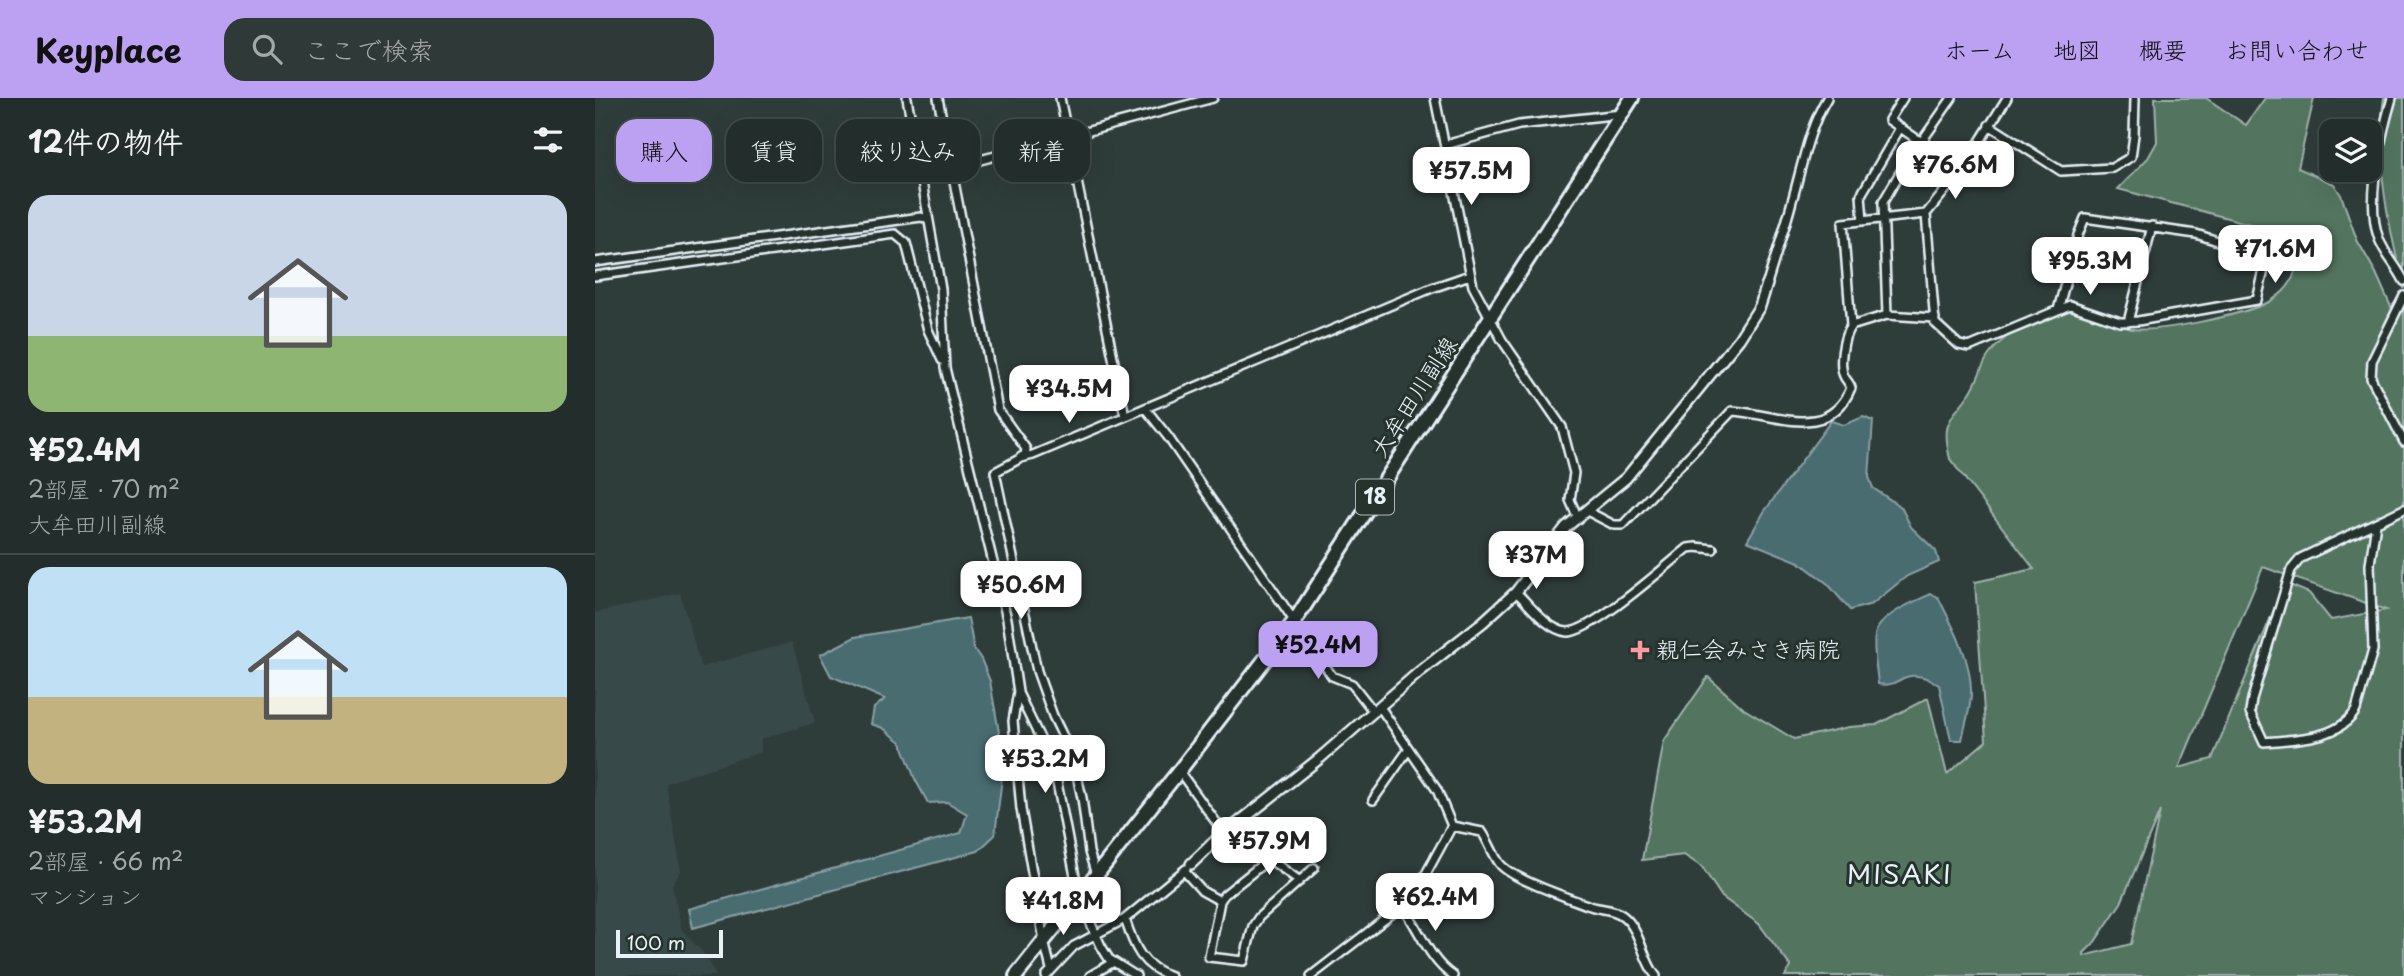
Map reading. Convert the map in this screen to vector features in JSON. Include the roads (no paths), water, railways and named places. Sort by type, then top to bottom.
[{"type":"main road","name":"大牟田川副線","points":[[1016,976],[1294,622],[1632,98]]},
{"type":"street","points":[[907,98],[941,289],[945,368]]},
{"type":"street","points":[[938,98],[998,410],[1025,449],[1021,458]]},
{"type":"street","points":[[1060,98],[1064,119]]},
{"type":"street","points":[[1090,131],[1213,98]]},
{"type":"street","points":[[1435,98],[1473,286],[1489,319],[1562,427],[1574,473],[1570,500],[1578,518]]},
{"type":"street","points":[[1049,972],[1074,946],[1125,919],[1188,868],[1224,833],[1310,766],[1483,622],[1516,592],[1554,542],[1626,478],[1739,339],[1761,306],[1793,199],[1796,180],[1818,112],[1827,98]]},
{"type":"street","points":[[1903,98],[1889,120],[1962,170]]},
{"type":"street","points":[[1887,315],[1883,202],[1901,171],[1952,98]]},
{"type":"street","points":[[1851,326],[1843,223],[1926,214],[1962,170],[2007,98]]},
{"type":"street","points":[[1989,125],[2061,171],[2112,169],[2131,157],[2135,98]]},
{"type":"street","points":[[2392,98],[2373,191],[2373,219],[2385,253],[2404,281]]},
{"type":"street","points":[[1445,145],[1518,125],[1622,114]]},
{"type":"street","points":[[1863,221],[1861,195],[1900,128]]},
{"type":"street","points":[[1077,182],[1125,416]]},
{"type":"street","points":[[1926,214],[1935,323],[1959,345],[1969,347],[2058,310],[2070,305],[2120,322],[2128,322],[2257,300],[2267,257],[2196,234],[2085,218],[2058,310]]},
{"type":"street","points":[[595,262],[921,217],[928,219]]},
{"type":"street","points":[[2128,322],[2153,226]]},
{"type":"street","points":[[595,276],[895,234],[906,243],[928,330],[945,368],[1007,619],[1018,692],[1025,712],[1054,768],[1080,895],[1101,946],[1112,963],[1136,976]]},
{"type":"street","points":[[1117,923],[1094,877],[1073,757],[1053,716],[1037,671],[995,472],[1021,458],[1432,288],[1470,275]]},
{"type":"street","points":[[2404,296],[2372,361],[2370,372],[2397,434],[2404,443]]},
{"type":"street","points":[[1587,511],[1614,525],[1623,525],[1732,411],[1798,422],[1821,419],[1833,413],[1847,398],[1851,388],[1842,365],[1847,331],[1851,326],[1887,315],[1934,318]]},
{"type":"street","points":[[1145,408],[1168,437],[1332,676],[1352,684],[1377,709],[1409,749],[1437,790],[1452,827]]},
{"type":"street","points":[[2376,523],[2370,564],[2373,650],[2353,717],[2315,738],[2264,742],[2251,712],[2252,699],[2291,569],[2301,558],[2404,509]]},
{"type":"street","points":[[1516,592],[1552,626],[1568,632],[1588,626],[1597,620],[1688,548],[1713,549]]},
{"type":"street","points":[[1018,692],[1013,721],[1021,809],[1049,972]]},
{"type":"street","points":[[1373,800],[1409,749]]},
{"type":"street","points":[[1179,771],[1224,833]]},
{"type":"street","points":[[1311,976],[1402,906],[1416,892],[1452,827]]},
{"type":"street","points":[[1452,827],[1482,832],[1500,864],[1513,875],[1591,906],[1618,912],[1626,918],[1640,942],[1648,966],[1656,976]]},
{"type":"street","points":[[1259,849],[1300,881]]},
{"type":"street","points":[[1269,859],[1220,901],[1209,957],[1244,961],[1253,926],[1259,917],[1314,868]]},
{"type":"street","points":[[1188,868],[1202,891],[1220,901]]},
{"type":"street","points":[[1402,906],[1440,968],[1453,976]]},
{"type":"street","points":[[1125,919],[1147,965],[1157,972],[1171,976]]},
{"type":"street","points":[[1090,976],[1112,963]]},
{"type":"water","points":[[1863,417],[1873,421],[1869,477],[1873,488],[1901,507],[1911,527],[1936,551],[1939,562],[1907,576],[1872,604],[1850,610],[1828,584],[1799,562],[1747,541],[1764,512],[1831,421],[1844,425]]},
{"type":"water","points":[[1931,594],[1938,597],[1968,665],[1971,696],[1962,740],[1951,740],[1939,685],[1917,676],[1906,677],[1890,684],[1878,684],[1874,648],[1877,629],[1894,613]]},
{"type":"water","points":[[968,618],[974,649],[990,681],[1004,761],[995,835],[978,851],[693,928],[689,909],[961,833],[967,814],[947,802],[928,803],[915,779],[901,742],[883,728],[871,724],[874,708],[885,699],[831,676],[820,655],[855,637]]},
{"type":"place","name":"親仁会みさき病院","points":[[1640,650]]},
{"type":"district","name":"MISAKI","points":[[1900,875]]}]
